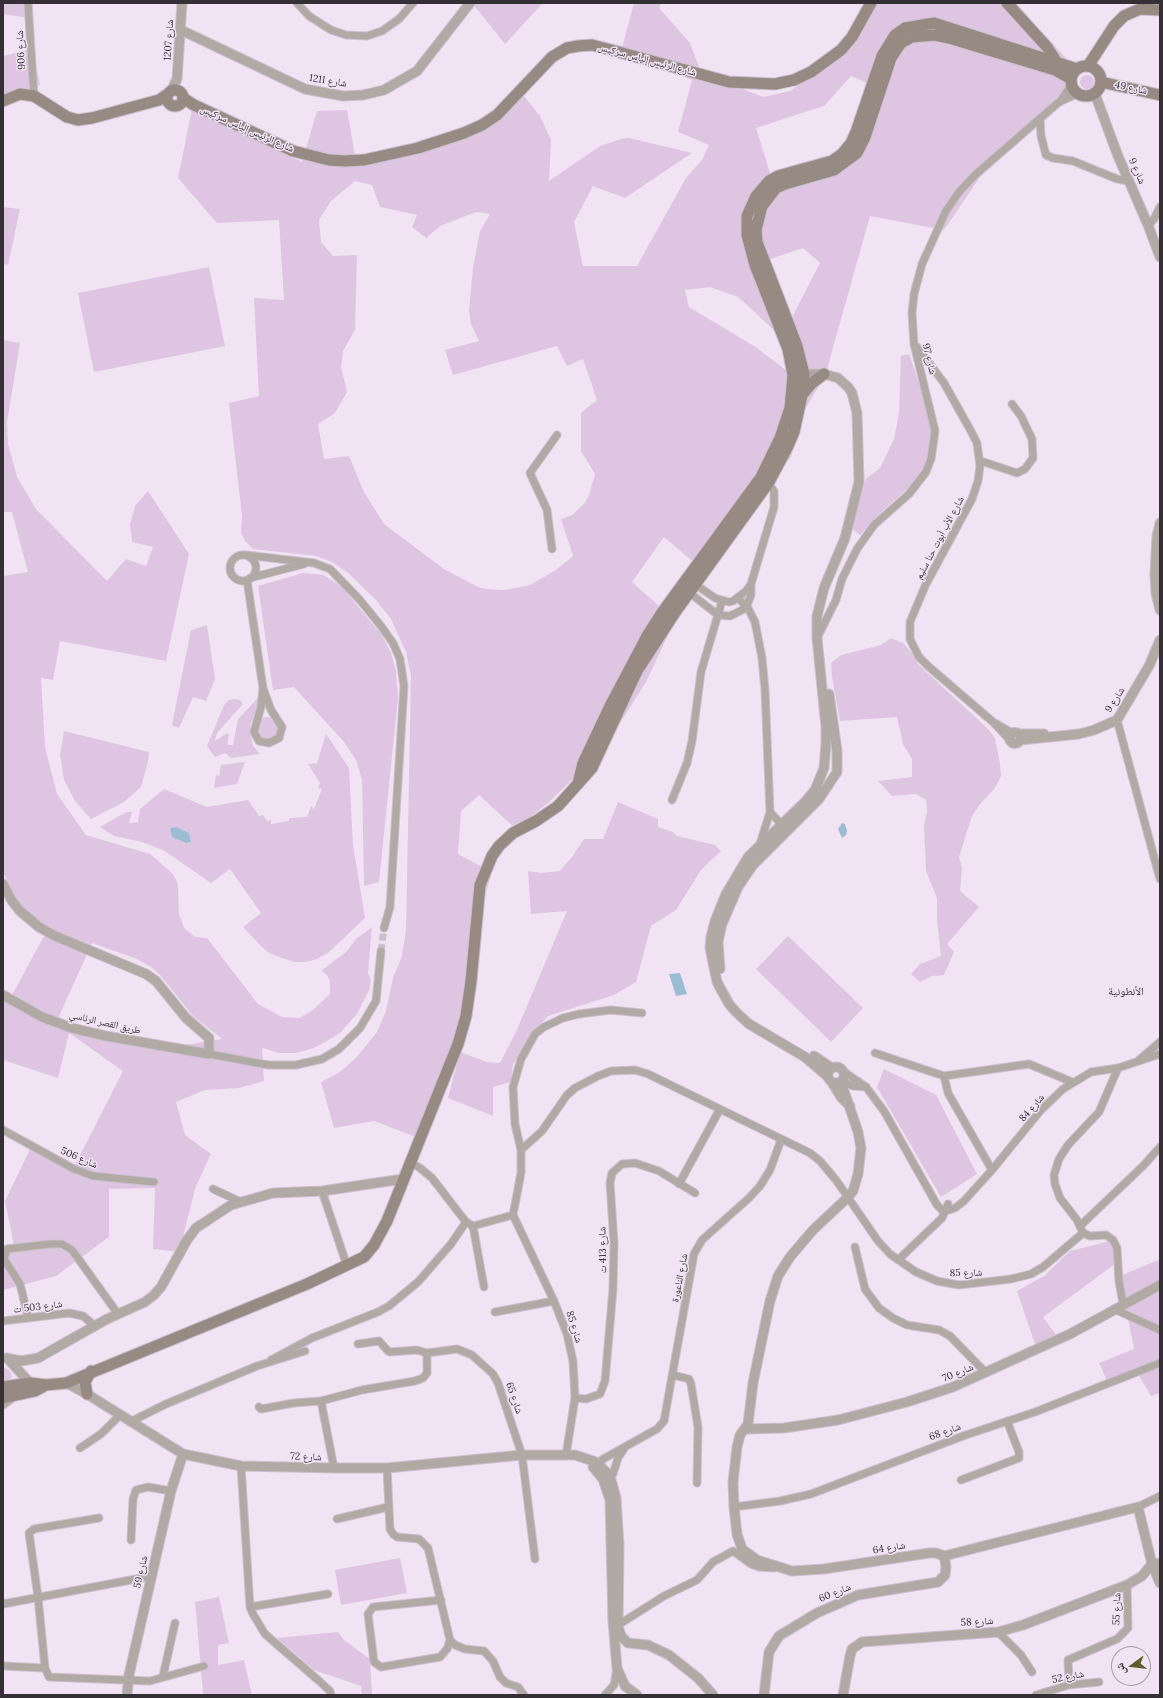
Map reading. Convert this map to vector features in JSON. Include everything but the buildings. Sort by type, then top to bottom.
[{"type":"main road","name":"شارع الرئيس إلياس سركيس","points":[[34,96],[68,117],[78,120],[92,118],[173,98],[293,151],[329,160],[344,162],[364,160],[418,148],[464,133],[482,125],[497,115],[552,57],[563,50],[578,46],[592,46],[607,49],[729,82],[775,84],[794,80],[811,72],[841,50],[852,37],[871,3]]},
{"type":"main road","points":[[8,1392],[66,1383],[91,1371],[307,1284],[364,1257],[374,1245],[387,1221],[445,1079],[466,1016],[480,885],[492,856],[505,840],[558,806],[577,786],[582,763],[647,636],[689,586],[787,448],[794,432],[802,395],[799,374],[756,265],[747,234],[749,210],[756,196],[773,185],[783,174],[832,161],[842,154],[851,143],[856,132],[882,56],[895,35],[905,28],[934,24],[1056,66],[1096,69],[1101,82],[1098,91],[1095,94],[1086,97],[1073,86],[1056,66],[1047,48],[1011,6]]},
{"type":"main road","points":[[1073,86],[1082,68],[1114,26],[1124,16],[1140,9],[1160,10]]},
{"type":"main road","name":"شارع 49","points":[[1101,82],[1160,95]]},
{"type":"main road","points":[[3,100],[20,94],[34,96]]},
{"type":"main road","points":[[765,480],[790,408],[799,374]]},
{"type":"main road","points":[[802,395],[812,383],[824,374]]},
{"type":"main road","points":[[88,1394],[85,1382],[91,1371]]},
{"type":"main road","points":[[8,1392],[30,1383],[46,1386]]},
{"type":"street","name":"شارع 906","points":[[28,3],[34,96]]},
{"type":"street","name":"شارع 1207","points":[[173,98],[177,79],[182,3]]},
{"type":"street","points":[[296,3],[309,16],[331,30],[346,35],[367,36],[382,31],[388,27],[399,19],[413,3]]},
{"type":"street","name":"شارع 1211","points":[[181,30],[305,89],[343,96],[363,95],[384,90],[417,71],[470,3]]},
{"type":"street","name":"شارع 97","points":[[819,635],[836,600],[842,580],[857,549],[874,525],[910,494],[926,472],[931,460],[934,431],[932,413],[914,344],[912,323],[914,294],[922,264],[946,211],[959,192],[976,174],[1060,102],[1073,86]]},
{"type":"street","name":"شارع 9","points":[[1095,94],[1129,181],[1144,213],[1160,257]]},
{"type":"street","points":[[1040,118],[1042,141],[1046,155],[1053,158],[1073,161],[1117,180],[1129,181]]},
{"type":"street","points":[[1144,213],[1159,209]]},
{"type":"street","points":[[1148,224],[1154,219],[1159,209]]},
{"type":"street","name":"شارع الأب أبوت حنا سليم","points":[[914,344],[944,383],[977,443],[981,461],[978,481],[972,499],[926,584],[910,622],[909,632],[913,647],[928,666],[993,722],[999,724],[1015,737]]},
{"type":"street","points":[[799,374],[824,374],[843,381],[848,387],[855,401],[859,444],[859,482],[845,538],[824,588],[817,616],[826,727],[824,768],[815,790],[805,802],[748,856],[737,874],[719,922],[718,958],[721,974],[735,1003],[760,1026],[830,1072]]},
{"type":"street","points":[[981,461],[1017,473],[1024,469],[1033,458],[1032,439],[1021,416],[1012,404]]},
{"type":"street","points":[[552,549],[547,510],[530,473],[557,435]]},
{"type":"street","points":[[689,586],[701,603],[718,615],[725,616],[736,614],[746,607],[751,595],[751,584],[774,507],[774,491],[765,480]]},
{"type":"street","points":[[1160,523],[1156,536],[1155,574],[1156,593],[1160,610]]},
{"type":"street","points":[[309,563],[240,580],[233,577],[230,566],[235,557],[246,555],[320,564],[330,570],[366,607],[393,644],[403,672],[404,688],[390,907],[384,928]]},
{"type":"street","points":[[246,555],[252,558],[256,565],[255,572],[249,579],[263,688],[269,706],[282,727],[279,738],[269,743],[259,741],[254,732],[261,707],[263,688]]},
{"type":"street","points":[[736,614],[736,600],[751,584]]},
{"type":"street","points":[[689,586],[722,601],[736,600],[746,607],[755,622],[762,658],[767,727],[770,812],[760,844]]},
{"type":"street","points":[[701,603],[707,594]]},
{"type":"street","points":[[672,800],[685,769],[690,748],[702,666],[722,601]]},
{"type":"street","points":[[719,922],[745,875],[819,800],[837,772],[837,751],[819,635]]},
{"type":"street","name":"شارع 9","points":[[1015,737],[1032,733],[1060,736],[1094,730],[1117,720],[1152,660],[1160,640]]},
{"type":"street","points":[[1117,720],[1160,879]]},
{"type":"street","points":[[770,812],[781,824]]},
{"type":"street","points":[[3,884],[12,902],[20,912],[38,927],[55,936],[146,974],[156,981],[186,1018],[209,1038],[209,1054],[268,1066],[296,1065],[322,1059],[339,1049],[360,1028],[376,1001],[381,951]]},
{"type":"street","name":"طريق القصر الرئاسي","points":[[3,995],[42,1017],[72,1028],[106,1036],[209,1054]]},
{"type":"street","points":[[130,1422],[173,1401],[271,1360],[312,1338],[378,1312],[389,1306],[418,1282],[470,1224],[513,1215],[521,1173],[521,1150],[515,1124],[513,1087],[521,1059],[535,1034],[544,1027],[563,1018],[579,1014],[611,1010],[642,1013]]},
{"type":"street","points":[[1138,1062],[1160,1042]]},
{"type":"street","points":[[875,1053],[944,1076],[1029,1064],[1072,1082]]},
{"type":"street","name":"شارع 84","points":[[840,1079],[866,1087],[884,1111],[934,1200],[947,1207],[964,1201],[1042,1110],[1072,1082],[1091,1072],[1118,1068],[1160,1054]]},
{"type":"street","points":[[838,1067],[840,1079],[829,1081],[830,1072],[838,1067]]},
{"type":"street","points":[[1118,1068],[1096,1118],[1068,1145],[1056,1166],[1054,1175],[1057,1192],[1080,1226],[1083,1233],[1090,1236],[1106,1235],[1114,1240],[1118,1253],[1118,1276],[1123,1304]]},
{"type":"street","points":[[521,1150],[542,1130],[567,1096],[575,1088],[591,1079],[611,1071],[635,1070],[648,1074],[781,1140],[802,1148],[820,1161],[848,1196]]},
{"type":"street","points":[[944,1076],[948,1094],[992,1170]]},
{"type":"street","name":"شارع 64","points":[[840,1079],[841,1097],[851,1107],[858,1132],[861,1148],[858,1174],[853,1191],[790,1257],[778,1276],[770,1301],[752,1388],[748,1424],[746,1429],[740,1435],[733,1482],[737,1534],[742,1549],[757,1560],[792,1571],[810,1570],[924,1554],[936,1553],[944,1556],[1138,1507],[1160,1496]]},
{"type":"street","points":[[679,1184],[720,1109]]},
{"type":"street","name":"شارع 506","points":[[3,1130],[74,1169],[93,1176],[154,1182]]},
{"type":"street","name":"شارع الناعورة","points":[[603,1463],[625,1447],[657,1429],[664,1421],[691,1268],[697,1247],[708,1234],[749,1198],[760,1186],[770,1170],[781,1140]]},
{"type":"street","points":[[1080,1226],[1143,1166],[1160,1147]]},
{"type":"street","points":[[410,1162],[432,1178],[470,1224],[484,1287]]},
{"type":"street","name":"شارع 413 ت","points":[[575,1398],[586,1399],[600,1394],[605,1381],[613,1289],[614,1243],[610,1183],[612,1173],[622,1164],[635,1163],[660,1171],[695,1193]]},
{"type":"street","points":[[4,1359],[21,1361],[38,1358],[95,1326],[145,1302],[154,1295],[167,1278],[187,1240],[196,1228],[231,1205],[273,1193],[322,1191],[403,1179]]},
{"type":"street","points":[[213,1189],[241,1202]]},
{"type":"street","points":[[322,1191],[347,1266]]},
{"type":"street","name":"شارع 85","points":[[848,1196],[878,1241],[898,1260],[916,1272],[949,1284],[991,1282],[1031,1274],[1057,1257],[1083,1233]]},
{"type":"street","points":[[898,1260],[942,1218],[947,1207]]},
{"type":"street","name":"شارع 85","points":[[513,1215],[554,1301],[567,1334],[573,1361],[575,1398],[568,1455]]},
{"type":"street","points":[[28,1317],[20,1284],[4,1259],[7,1249],[50,1244],[62,1244],[72,1250],[118,1314]]},
{"type":"street","points":[[855,1247],[865,1289],[879,1308],[893,1318],[907,1325],[945,1333],[956,1341],[986,1373]]},
{"type":"street","name":"شارع 70","points":[[746,1429],[784,1428],[860,1415],[945,1390],[1064,1337],[1160,1284]]},
{"type":"street","points":[[495,1312],[554,1301]]},
{"type":"street","points":[[1114,1309],[1160,1330]]},
{"type":"street","name":"شارع 503 ت","points":[[3,1321],[28,1317],[78,1313],[95,1326]]},
{"type":"street","name":"شارع 65","points":[[358,1344],[379,1341],[389,1352],[417,1350],[427,1353],[456,1349],[465,1351],[472,1355],[493,1374],[498,1383],[522,1455],[535,1558]]},
{"type":"street","points":[[271,1360],[305,1351]]},
{"type":"street","points":[[259,1407],[260,1409],[294,1403],[321,1401],[362,1390],[423,1378],[427,1373],[427,1353]]},
{"type":"street","points":[[4,1359],[30,1383]]},
{"type":"street","points":[[3,1405],[8,1392],[15,1381],[15,1374],[4,1359]]},
{"type":"street","name":"شارع 68","points":[[734,1507],[780,1501],[811,1494],[1160,1363]]},
{"type":"street","points":[[673,1375],[689,1379],[691,1384],[698,1427],[697,1483]]},
{"type":"street","name":"شارع 72","points":[[66,1383],[88,1394],[120,1416],[183,1454],[241,1466],[387,1468],[522,1455],[568,1455]]},
{"type":"street","points":[[321,1401],[334,1468]]},
{"type":"street","points":[[80,1448],[101,1434],[120,1416]]},
{"type":"street","points":[[961,1480],[1019,1458],[1019,1452],[1007,1421]]},
{"type":"street","points":[[614,1470],[625,1447]]},
{"type":"street","name":"شارع 59","points":[[128,1695],[128,1681],[171,1491],[183,1454]]},
{"type":"street","points":[[568,1455],[579,1456],[603,1463],[614,1470]]},
{"type":"street","points":[[568,1455],[596,1468],[614,1457],[614,1487],[617,1502],[619,1546],[616,1627],[623,1639],[628,1643],[652,1646],[669,1654],[698,1678],[713,1695]]},
{"type":"street","points":[[603,1463],[610,1500],[617,1664],[614,1685],[604,1695]]},
{"type":"street","points":[[241,1466],[250,1607],[265,1634],[330,1691],[331,1695]]},
{"type":"street","points":[[387,1468],[390,1529],[393,1534],[403,1538],[418,1538],[424,1543],[430,1557],[431,1580],[440,1600],[450,1640],[464,1650],[484,1651],[493,1661],[500,1677],[506,1683],[518,1687],[524,1695]]},
{"type":"street","points":[[131,1540],[133,1499],[136,1490],[148,1488],[171,1491]]},
{"type":"street","points":[[337,1519],[388,1507]]},
{"type":"street","points":[[1138,1507],[1159,1578],[1142,1576]]},
{"type":"street","points":[[99,1518],[34,1529],[29,1533],[38,1597],[45,1668],[49,1676],[55,1678],[128,1681],[150,1680],[204,1666]]},
{"type":"street","points":[[616,1627],[664,1596],[698,1580],[713,1562],[733,1551],[750,1564],[759,1567],[779,1567]]},
{"type":"street","name":"شارع 60","points":[[765,1694],[769,1652],[773,1644],[783,1633],[817,1613],[858,1595],[938,1582],[945,1574],[946,1567],[944,1556]]},
{"type":"street","name":"شارع 58","points":[[843,1695],[852,1649],[862,1642],[998,1632],[1127,1585],[1142,1576],[1156,1564]]},
{"type":"street","points":[[3,1604],[152,1576]]},
{"type":"street","name":"شارع 55","points":[[1070,1685],[1068,1660],[1076,1655],[1112,1642],[1124,1634],[1128,1628],[1127,1585]]},
{"type":"street","points":[[250,1607],[328,1594]]},
{"type":"street","points":[[440,1600],[373,1607],[368,1614],[374,1662],[381,1667],[440,1657],[447,1649],[450,1640]]},
{"type":"street","points":[[162,1676],[175,1623]]},
{"type":"street","points":[[998,1632],[1020,1655],[1032,1672]]},
{"type":"street","points":[[633,1644],[622,1649],[617,1664],[625,1686],[637,1695]]},
{"type":"street","points":[[3,1666],[45,1668]]},
{"type":"street","name":"شارع 52","points":[[1039,1694],[1070,1685],[1099,1682]]},
{"type":"shaded area","points":[[3,3],[31,3],[29,18],[3,14]]},
{"type":"shaded area","points":[[472,3],[543,3],[505,44]]},
{"type":"shaded area","points":[[634,3],[661,3],[659,8],[690,43],[701,72],[763,97],[790,91],[822,67],[875,3],[1016,3],[1074,67],[1072,95],[980,177],[944,230],[870,216],[825,376],[802,414],[791,457],[704,571],[664,537],[632,582],[675,620],[646,682],[622,720],[579,773],[549,802],[516,829],[479,795],[461,811],[458,854],[492,872],[484,899],[482,935],[477,967],[421,1139],[374,1121],[334,1128],[321,1082],[340,1072],[356,1058],[377,1032],[386,1011],[393,978],[402,956],[406,930],[411,675],[406,652],[391,619],[376,600],[347,572],[332,562],[316,556],[253,549],[246,542],[241,533],[242,516],[229,403],[259,396],[254,298],[284,300],[279,220],[217,223],[178,178],[192,109],[302,162],[317,111],[347,110],[356,161],[433,148],[458,141],[470,136],[523,95],[540,116],[551,140],[549,181],[600,146],[621,139],[629,138],[692,153],[625,198],[593,186],[574,222],[583,266],[637,266],[686,178],[702,160],[709,145],[678,132],[692,80],[621,52]],"holes":[[[851,76],[878,88],[837,157],[770,173],[756,128],[824,106]],[[355,181],[372,185],[380,207],[417,215],[412,227],[426,238],[440,226],[476,212],[490,214],[480,231],[473,267],[469,310],[471,324],[479,341],[445,350],[453,375],[557,346],[567,366],[583,359],[597,400],[581,413],[581,451],[595,474],[589,495],[584,504],[572,515],[561,519],[573,556],[556,570],[530,585],[505,590],[487,589],[478,587],[444,569],[384,524],[364,492],[349,456],[324,459],[318,424],[335,413],[347,392],[341,367],[343,351],[355,330],[357,255],[333,256],[321,242],[319,220],[331,201]],[[803,248],[820,263],[783,335],[790,373],[754,346],[689,307],[685,290],[710,287],[738,297],[773,329],[756,264]]]},
{"type":"shaded area","points":[[33,49],[40,85],[3,97],[3,56]]},
{"type":"shaded area","points":[[1087,75],[1092,77],[1094,82],[1092,87],[1087,89],[1082,87],[1080,82],[1082,77]]},
{"type":"shaded area","points":[[3,207],[20,209],[8,265],[3,263]]},
{"type":"shaded area","points":[[209,267],[225,346],[94,372],[78,293]]},
{"type":"shaded area","points":[[3,340],[20,343],[7,422],[8,444],[17,477],[36,509],[107,581],[126,559],[146,566],[153,547],[132,542],[130,524],[135,506],[148,491],[189,554],[166,661],[60,641],[53,680],[41,678],[45,747],[57,794],[86,835],[150,854],[173,874],[178,884],[179,914],[184,928],[195,937],[207,938],[258,1004],[282,1017],[299,1018],[313,1010],[330,994],[330,981],[327,975],[321,971],[347,951],[356,939],[372,927],[368,973],[371,981],[369,990],[357,1014],[339,1034],[314,1048],[296,1053],[279,1053],[262,1048],[264,1081],[239,1088],[205,1090],[176,1102],[185,1135],[211,1154],[196,1186],[179,1252],[153,1249],[155,1188],[109,1189],[109,1237],[56,1276],[3,1290],[3,1250],[14,1245],[5,1201],[33,1143],[74,1167],[123,1071],[69,1033],[58,1078],[3,1060],[3,992],[11,997],[49,927],[38,922],[19,903],[3,873],[3,576],[28,572],[12,512],[3,512]],"holes":[[[92,943],[137,959],[151,967],[161,976],[193,1016],[222,1039],[179,1046],[56,1023]]]},
{"type":"shaded area","points":[[909,354],[929,412],[931,433],[928,455],[923,470],[912,485],[879,514],[860,535],[851,528],[856,508],[866,479],[880,468],[894,439],[899,413],[901,356]]},
{"type":"shaded area","points":[[303,573],[323,575],[341,586],[382,635],[391,653],[396,671],[398,698],[379,882],[364,886],[362,780],[356,760],[344,742],[294,687],[273,690],[258,586]]},
{"type":"shaded area","points":[[207,625],[215,679],[206,701],[193,697],[179,728],[172,725],[191,630]]},
{"type":"shaded area","points":[[891,638],[903,643],[913,654],[918,664],[987,728],[995,738],[1000,764],[1001,776],[995,788],[980,804],[972,816],[959,857],[962,868],[960,891],[979,907],[947,944],[954,952],[944,975],[932,976],[920,982],[911,974],[920,964],[941,956],[937,921],[937,898],[926,871],[924,825],[927,812],[926,800],[916,794],[892,796],[878,781],[912,777],[912,759],[903,744],[897,717],[840,721],[832,677],[831,663],[841,655],[881,645]]},
{"type":"shaded area","points":[[257,699],[258,707],[251,723],[250,731],[253,746],[260,754],[231,758],[225,753],[215,757],[207,746],[224,705],[229,700],[240,700],[243,704],[217,733],[215,741],[227,733],[229,735],[227,745],[233,745],[238,719]]},
{"type":"shaded area","points":[[268,717],[276,720],[279,728],[276,736],[268,739],[260,736],[257,728],[260,720]]},
{"type":"shaded area","points":[[64,731],[149,752],[148,762],[141,787],[124,802],[91,819],[75,801],[64,780],[60,755]]},
{"type":"shaded area","points":[[326,734],[349,768],[353,845],[365,918],[328,953],[317,959],[306,962],[294,962],[271,954],[264,949],[243,927],[261,913],[230,869],[211,883],[163,850],[142,842],[114,836],[100,827],[126,812],[132,812],[129,823],[138,822],[140,809],[164,789],[207,807],[248,800],[259,816],[263,815],[267,821],[271,820],[271,824],[289,821],[289,818],[307,817],[311,806],[314,809],[322,789],[318,788],[320,783],[308,764],[317,763]]},
{"type":"shaded area","points":[[245,762],[237,784],[214,788],[216,775],[219,776],[221,765]]},
{"type":"shaded area","points":[[618,802],[658,819],[658,827],[673,832],[677,836],[715,845],[721,851],[701,870],[676,910],[651,926],[636,982],[614,995],[548,1016],[526,1041],[519,1057],[513,1064],[511,1082],[493,1087],[493,1116],[448,1098],[460,1052],[487,1062],[500,1063],[516,1032],[567,911],[531,914],[528,871],[541,873],[560,871],[584,839],[603,839]]},
{"type":"shaded area","points":[[788,936],[863,1008],[831,1042],[756,969]]},
{"type":"shaded area","points":[[884,1069],[936,1095],[977,1174],[941,1197],[877,1087]]},
{"type":"shaded area","points":[[1110,1241],[1119,1261],[1043,1317],[1059,1339],[1037,1350],[1017,1291],[1044,1276],[1070,1251]]},
{"type":"shaded area","points":[[1158,1260],[1160,1264],[1160,1393],[1151,1396],[1138,1374],[1107,1381],[1099,1363],[1134,1349],[1120,1276]]},
{"type":"shaded area","points":[[3,1366],[10,1371],[12,1377],[8,1381],[3,1381]]},
{"type":"shaded area","points":[[400,1558],[407,1593],[341,1605],[335,1570]]},
{"type":"shaded area","points":[[219,1597],[229,1643],[218,1645],[218,1665],[244,1660],[252,1695],[204,1695],[203,1693],[195,1602]]},
{"type":"shaded area","points":[[338,1632],[344,1640],[370,1659],[372,1695],[362,1695],[361,1686],[314,1670],[277,1638]]},
{"type":"water","points":[[842,823],[845,824],[847,831],[846,835],[842,838],[838,829]]},
{"type":"water","points":[[176,827],[189,833],[191,842],[186,843],[172,837],[170,828]]},
{"type":"water","points":[[680,973],[687,994],[676,996],[669,974]]},
{"type":"tunnel","points":[[381,951],[384,928]]},
{"type":"district","name":"الأنطونية","points":[[1126,992]]}]
